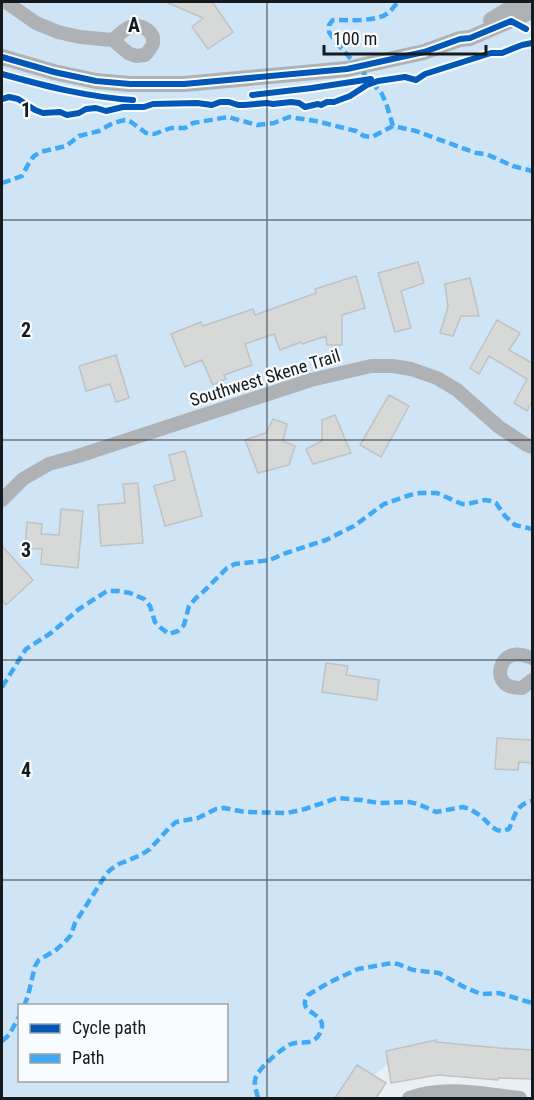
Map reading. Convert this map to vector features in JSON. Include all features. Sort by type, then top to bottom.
[{"type":"street","points":[[6,2],[36,23],[58,32],[113,40]]},
{"type":"street","points":[[460,39],[467,32],[521,2]]},
{"type":"street","points":[[2,57],[96,81],[130,84],[184,84],[346,69],[424,52],[460,39],[470,38],[532,11]]},
{"type":"street","name":"Southwest Skene Trail","points":[[2,500],[23,479],[49,464],[311,380],[371,366],[411,369],[437,378],[457,390],[499,427],[532,447]]},
{"type":"street","points":[[532,658],[520,654],[510,655],[500,670],[501,678],[513,687],[522,688],[532,680]]},
{"type":"street","points":[[409,1098],[433,1092],[456,1091],[520,1098]]},
{"type":"shaded area","points":[[2,2],[532,2],[532,1067],[412,1045],[345,1098],[2,1098]]},
{"type":"building","points":[[166,2],[213,3],[233,32],[208,49],[192,27],[203,18]]},
{"type":"building","points":[[418,262],[424,283],[401,291],[411,328],[395,332],[378,273]]},
{"type":"building","points":[[356,276],[365,308],[342,315],[342,345],[327,345],[326,336],[280,350],[274,334],[245,344],[252,365],[224,375],[226,379],[213,385],[202,360],[185,367],[171,334],[201,322],[203,326],[253,309],[255,315],[316,293],[315,289]]},
{"type":"building","points":[[470,278],[479,316],[461,316],[453,336],[440,333],[448,307],[445,284]]},
{"type":"building","points":[[497,320],[520,333],[509,350],[532,363],[532,401],[527,411],[514,403],[527,379],[489,356],[479,374],[470,368]]},
{"type":"building","points":[[116,355],[129,398],[116,402],[110,384],[86,391],[79,366]]},
{"type":"building","points":[[389,395],[409,406],[381,457],[360,445]]},
{"type":"building","points":[[335,415],[351,453],[313,464],[306,449],[322,441],[322,420]]},
{"type":"building","points":[[273,419],[287,424],[283,441],[295,446],[289,465],[258,473],[245,440],[266,433]]},
{"type":"building","points":[[185,451],[202,516],[165,526],[154,486],[175,480],[169,455]]},
{"type":"building","points":[[138,483],[143,543],[101,546],[98,505],[125,503],[123,484]]},
{"type":"building","points":[[61,509],[83,511],[78,568],[41,564],[42,549],[25,548],[27,522],[42,524],[41,534],[59,535]]},
{"type":"building","points":[[2,546],[33,580],[6,605],[2,600]]},
{"type":"building","points":[[326,663],[348,666],[346,675],[379,680],[377,700],[322,692]]},
{"type":"building","points":[[497,738],[532,740],[532,763],[519,762],[518,770],[495,769]]},
{"type":"building","points":[[436,1040],[436,1042],[532,1050],[532,1079],[498,1078],[498,1080],[438,1075],[391,1083],[386,1051]]},
{"type":"building","points":[[357,1065],[386,1083],[376,1098],[335,1098]]},
{"type":"marked path","points":[[393,126],[382,94],[335,41],[329,32],[329,25],[333,20],[377,18],[389,12],[398,2]]},
{"type":"marked path","points":[[2,183],[22,176],[30,161],[40,152],[66,146],[79,136],[99,131],[113,123],[125,120],[146,133],[154,134],[171,128],[185,128],[193,123],[228,117],[257,125],[274,123],[289,117],[316,121],[372,137],[393,126],[416,131],[532,171]]},
{"type":"marked path","points":[[2,687],[26,649],[107,591],[130,593],[144,599],[150,606],[155,622],[169,634],[178,631],[184,625],[189,606],[227,568],[235,564],[270,560],[326,540],[354,526],[384,504],[410,495],[437,493],[462,504],[491,501],[496,503],[515,525],[532,529]]},
{"type":"marked path","points":[[25,1004],[35,966],[39,960],[56,950],[71,935],[75,923],[105,876],[119,864],[150,849],[176,822],[198,818],[216,809],[224,808],[245,812],[287,813],[337,798],[378,803],[409,802],[436,812],[463,807],[470,809],[492,827],[502,831],[509,829],[519,808],[532,801]]},
{"type":"marked path","points":[[258,1098],[255,1080],[264,1065],[287,1046],[311,1042],[320,1033],[321,1021],[306,1006],[305,1001],[308,995],[358,969],[398,964],[413,970],[439,973],[481,994],[499,993],[532,1003]]},
{"type":"marked path","points":[[2,1041],[9,1035],[18,1019]]},
{"type":"cycle path","points":[[2,57],[96,81],[130,84],[184,84],[347,69],[424,52],[460,39],[470,38],[511,21],[526,29]]},
{"type":"cycle path","points":[[2,99],[9,97],[18,99],[43,113],[60,112],[67,115],[86,109],[96,108],[106,111],[153,104],[212,105],[229,102],[244,105],[291,102],[305,107],[334,102],[378,81],[405,77],[416,80],[425,74],[491,53],[502,53],[532,43]]},
{"type":"cycle path","points":[[2,74],[83,94],[133,100]]},
{"type":"cycle path","points":[[252,95],[371,79]]}]
